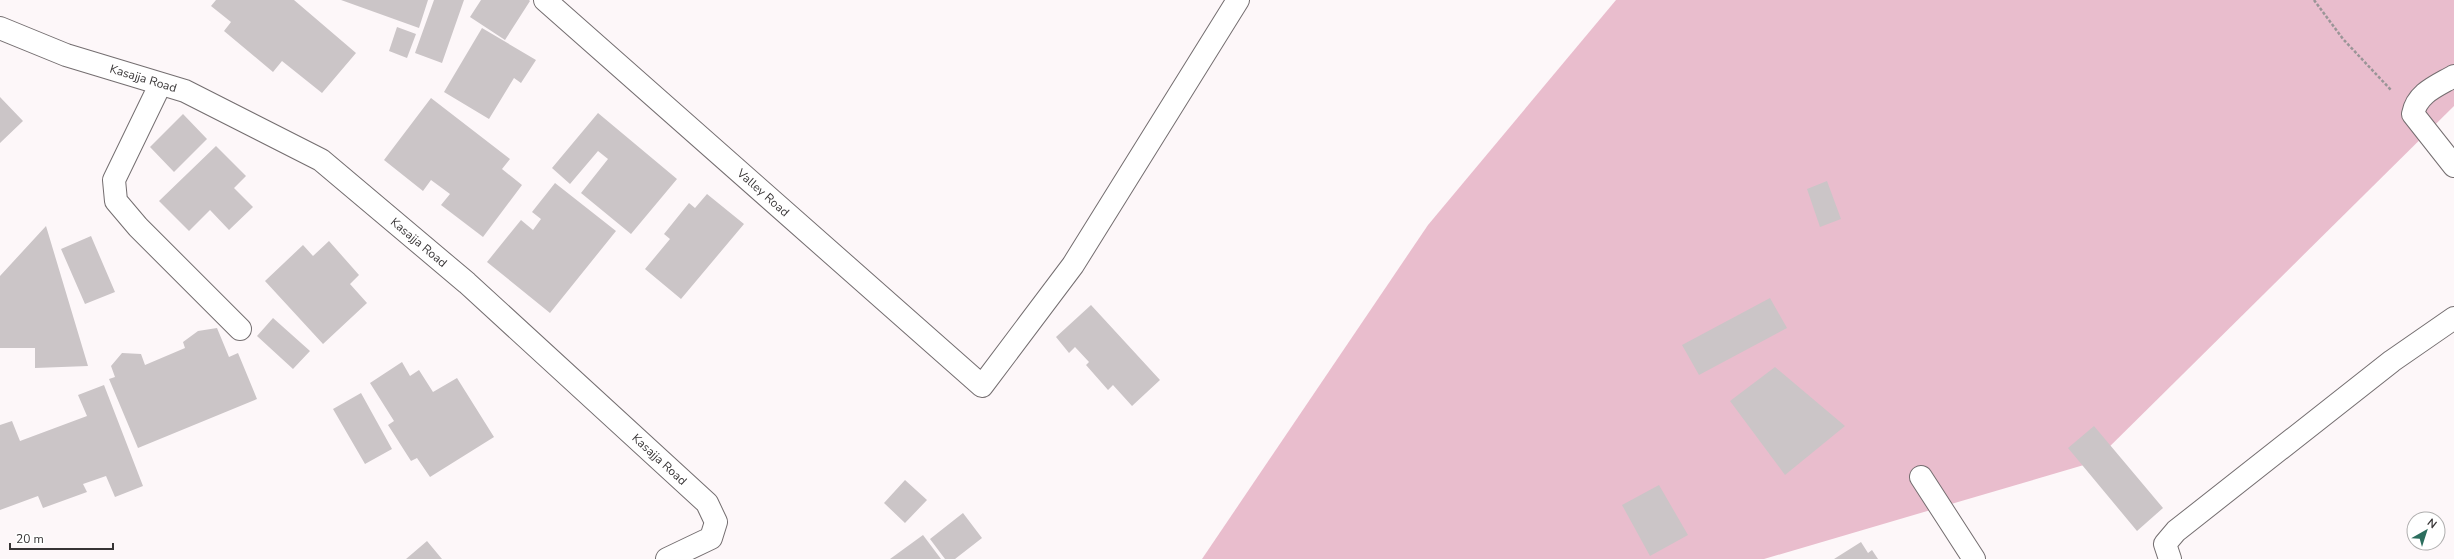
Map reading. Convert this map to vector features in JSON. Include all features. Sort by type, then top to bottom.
[{"type":"street","name":"Valley Road","points":[[545,0],[982,386],[1073,265],[1238,0]]},
{"type":"street","name":"Kasajja Road","points":[[0,28],[66,55],[160,85],[185,91],[321,160],[467,283],[707,503],[716,522],[711,538],[667,559]]},
{"type":"street","points":[[2454,76],[2423,94],[2415,102],[2413,114],[2454,166]]},
{"type":"street","points":[[160,85],[114,180],[116,201],[138,227],[240,329]]},
{"type":"street","points":[[2170,559],[2165,544],[2176,531],[2392,361],[2454,318]]},
{"type":"street","points":[[1921,477],[1974,559]]},
{"type":"path","points":[[2314,0],[2343,39],[2413,114]]},
{"type":"shaded area","points":[[1616,0],[2454,0],[2454,106],[2094,462],[1764,559],[1202,559],[1428,225]]},
{"type":"building","points":[[216,0],[294,0],[356,53],[322,93],[282,61],[273,72],[224,31],[231,22],[211,6]]},
{"type":"building","points":[[341,0],[428,0],[419,28]]},
{"type":"building","points":[[434,0],[464,0],[442,63],[415,53]]},
{"type":"building","points":[[481,0],[530,1],[505,40],[470,17]]},
{"type":"building","points":[[397,27],[416,34],[407,58],[389,51]]},
{"type":"building","points":[[482,28],[536,60],[521,83],[514,78],[489,119],[444,92]]},
{"type":"building","points":[[0,97],[23,121],[0,143]]},
{"type":"building","points":[[431,98],[510,159],[502,169],[522,185],[483,237],[441,205],[450,194],[431,180],[423,191],[384,160]]},
{"type":"building","points":[[598,113],[677,179],[631,234],[581,193],[608,159],[598,151],[570,184],[552,168]]},
{"type":"building","points":[[183,114],[207,139],[174,172],[150,147]]},
{"type":"building","points":[[216,146],[246,176],[234,188],[253,207],[229,230],[210,210],[189,231],[159,201]]},
{"type":"building","points":[[1827,181],[1841,219],[1820,227],[1807,189]]},
{"type":"building","points":[[555,183],[616,231],[550,313],[487,262],[521,220],[533,230],[541,219],[532,212]]},
{"type":"building","points":[[707,194],[744,224],[681,299],[645,269],[670,239],[664,234],[689,203],[695,208]]},
{"type":"building","points":[[46,226],[88,366],[35,368],[35,348],[0,348],[0,276]]},
{"type":"building","points":[[91,236],[115,292],[85,304],[61,249]]},
{"type":"building","points":[[329,241],[359,275],[350,284],[367,303],[323,344],[265,281],[303,245],[313,256]]},
{"type":"building","points":[[1770,298],[1787,328],[1699,375],[1682,345]]},
{"type":"building","points":[[1091,305],[1160,380],[1132,406],[1113,385],[1108,390],[1086,365],[1089,362],[1075,347],[1069,353],[1056,337]]},
{"type":"building","points":[[273,318],[310,351],[293,369],[257,336]]},
{"type":"building","points":[[217,328],[229,357],[238,353],[257,399],[138,448],[109,379],[115,377],[111,366],[122,353],[141,354],[145,365],[185,348],[183,342],[198,331]]},
{"type":"building","points":[[402,362],[410,376],[419,370],[433,392],[457,378],[494,437],[430,477],[417,458],[411,461],[388,425],[394,421],[370,383]]},
{"type":"building","points":[[1775,367],[1845,426],[1785,475],[1730,401]]},
{"type":"building","points":[[104,385],[143,486],[115,497],[106,476],[83,484],[87,492],[43,508],[38,496],[0,510],[0,425],[12,421],[20,441],[87,416],[78,395]]},
{"type":"building","points":[[361,393],[392,449],[365,464],[333,409]]},
{"type":"building","points":[[2094,426],[2163,508],[2137,531],[2068,448]]},
{"type":"building","points":[[905,480],[927,500],[905,523],[884,503]]},
{"type":"building","points":[[1659,485],[1688,535],[1650,556],[1622,505]]},
{"type":"building","points":[[963,513],[982,538],[955,559],[945,559],[930,539]]},
{"type":"building","points":[[923,535],[941,559],[890,559]]},
{"type":"building","points":[[427,541],[442,559],[406,559]]},
{"type":"building","points":[[1861,542],[1868,553],[1872,550],[1878,559],[1834,559]]}]
